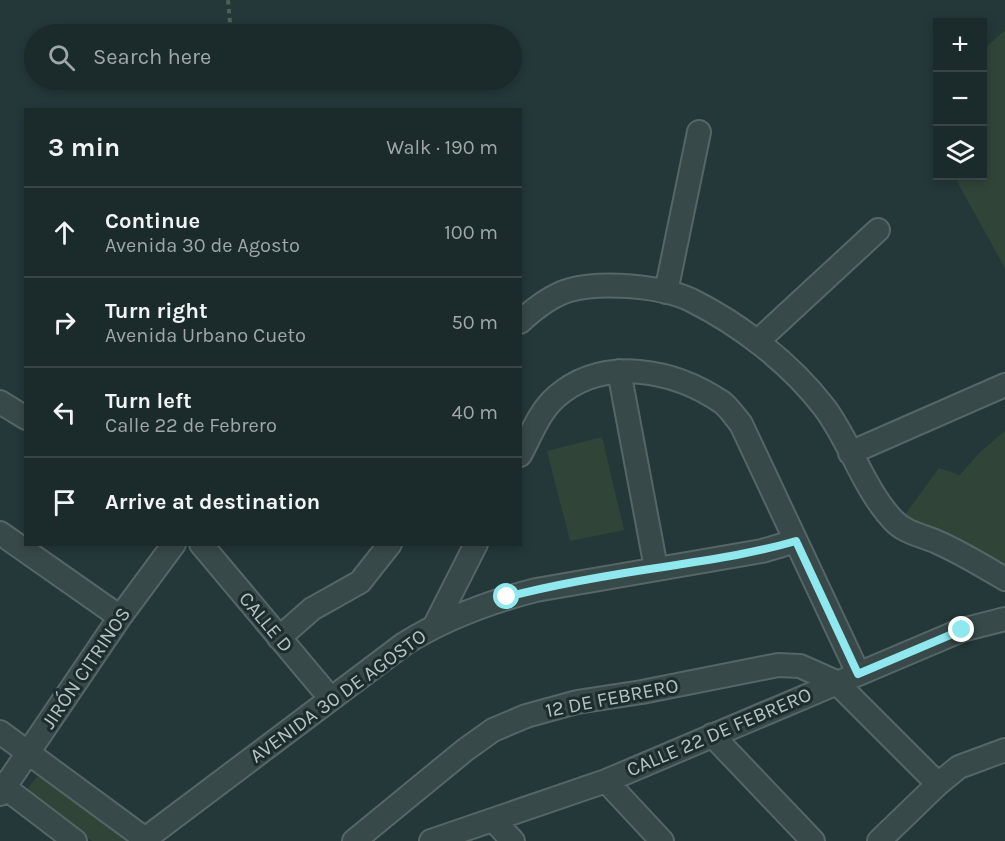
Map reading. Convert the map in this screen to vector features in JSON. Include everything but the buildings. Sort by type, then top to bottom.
[{"type":"street","points":[[666,292],[699,132]]},
{"type":"street","points":[[758,341],[878,230]]},
{"type":"street","points":[[522,321],[551,299],[570,290],[627,286],[666,292],[689,299],[758,341],[812,391],[826,410],[873,492],[891,518],[903,530],[937,542],[1005,579]]},
{"type":"street","points":[[619,371],[656,568]]},
{"type":"street","points":[[522,451],[540,416],[556,397],[576,384],[596,376],[619,371],[648,371],[677,379],[725,405],[741,424],[858,674]]},
{"type":"street","points":[[850,453],[1005,385]]},
{"type":"street","points":[[0,402],[24,417]]},
{"type":"street","points":[[0,533],[120,616]]},
{"type":"street","name":"AVENIDA 30 DE AGOSTO","points":[[147,840],[404,644],[435,625],[517,594],[762,551],[796,541]]},
{"type":"street","name":"JIRÓN CITRINOS","points":[[2,789],[120,616],[172,546]]},
{"type":"street","name":"CALLE D","points":[[203,546],[331,699]]},
{"type":"street","points":[[279,638],[312,609],[360,582],[388,546]]},
{"type":"street","points":[[435,625],[475,546]]},
{"type":"street","name":"CALLE 22 DE FEBRERO","points":[[430,841],[606,781],[962,630],[1005,619]]},
{"type":"street","name":"12 DE FEBRERO","points":[[354,841],[465,750],[494,730],[526,716],[577,702],[642,692],[778,665],[800,666],[836,682]]},
{"type":"street","points":[[836,682],[938,784]]},
{"type":"street","points":[[0,732],[147,840]]},
{"type":"street","points":[[712,735],[813,841]]},
{"type":"street","points":[[879,841],[959,767],[1005,750]]},
{"type":"street","points":[[606,781],[662,841]]},
{"type":"street","points":[[2,789],[75,841]]},
{"type":"street","points":[[494,821],[513,841]]},
{"type":"path","points":[[228,0],[230,24]]},
{"type":"green space","points":[[1005,30],[1005,268],[956,180],[987,180],[987,46]]},
{"type":"green space","points":[[1005,431],[1005,569],[901,520],[939,468],[960,475],[979,453]]},
{"type":"green space","points":[[602,437],[624,530],[570,541],[547,451]]},
{"type":"green space","points":[[37,777],[45,777],[131,841],[92,841],[31,794],[28,788]]},
{"type":"route","points":[[507,597],[656,568],[762,551],[796,541],[858,674],[962,630]]}]
